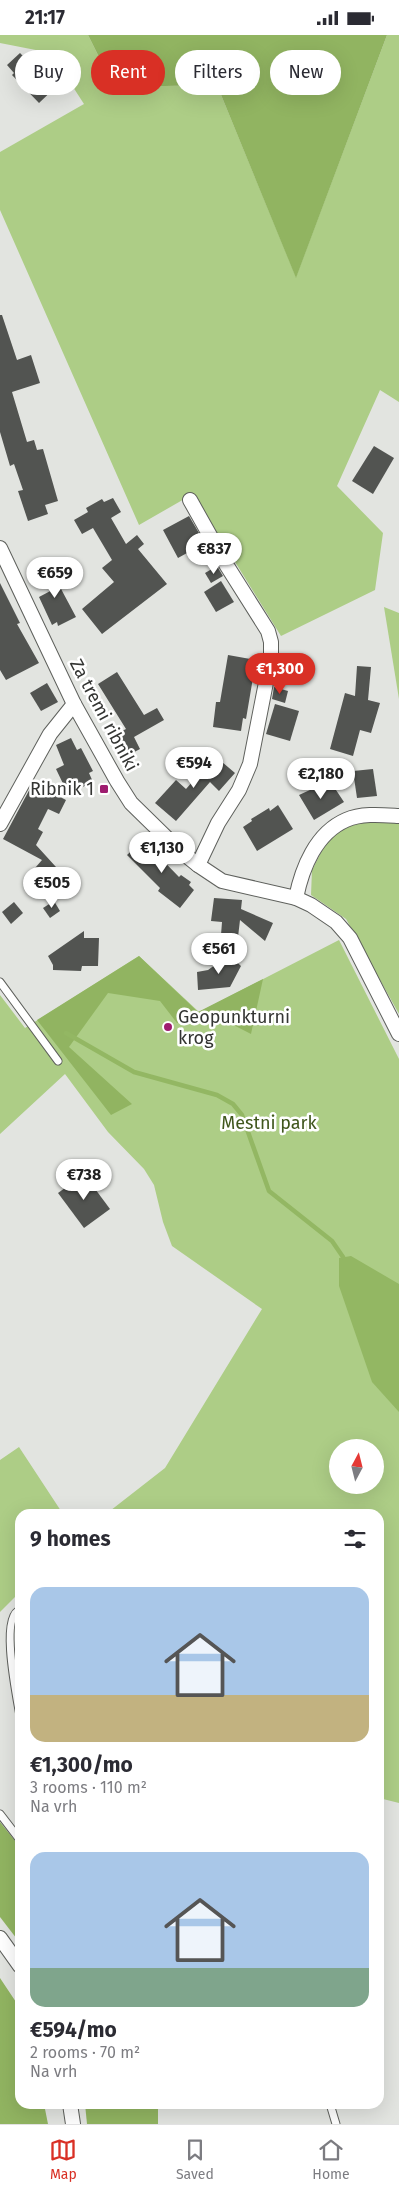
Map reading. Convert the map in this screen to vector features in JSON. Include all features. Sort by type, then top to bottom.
[{"type":"street","points":[[190,500],[227,566],[268,631],[271,642],[268,675],[250,764],[239,790],[218,823],[198,865]]},
{"type":"street","name":"Za tremi ribniki","points":[[0,548],[74,704],[116,781],[132,803],[178,849],[222,881],[296,898],[311,905],[336,922],[350,938],[399,1034]]},
{"type":"street","points":[[0,824],[50,734],[74,704]]},
{"type":"street","points":[[296,898],[299,882],[313,850],[325,835],[346,820],[364,815],[399,816]]},
{"type":"street","points":[[0,1938],[15,1959]]},
{"type":"street","points":[[71,2109],[73,2124]]},
{"type":"lane","points":[[0,982],[58,1061]]},
{"type":"lane","points":[[3,1623],[10,1614],[15,1612]]},
{"type":"lane","points":[[2,1647],[15,1697]]},
{"type":"lane","points":[[0,1815],[15,1834]]},
{"type":"lane","points":[[332,2109],[336,2124]]},
{"type":"green space","points":[[0,35],[88,35],[96,50],[91,50],[91,95],[165,95],[165,86],[175,86],[175,95],[221,95],[296,277],[387,35],[399,35],[399,402],[380,390],[337,486],[383,533],[375,590],[281,636],[193,494],[139,525],[0,210],[0,152],[84,104],[78,95],[81,95],[81,50],[36,50],[0,43]]},
{"type":"green space","points":[[384,607],[399,613],[399,699]]},
{"type":"green space","points":[[367,821],[399,822],[399,1014],[346,919],[311,895],[312,870],[326,843],[340,829]]},
{"type":"green space","name":"Mestni park","points":[[339,940],[399,1059],[399,1803],[384,1799],[384,1509],[112,1509],[165,1468],[262,1309],[172,1246],[163,1222],[154,1185],[144,1169],[108,1132],[65,1074],[0,1134],[0,995],[25,1028],[139,956],[199,1012]]},
{"type":"green space","points":[[19,1447],[60,1509],[15,1509],[15,1597],[0,1612],[0,1460]]},
{"type":"shaded area","points":[[88,35],[387,35],[296,278],[221,95],[260,95],[260,50],[175,50],[175,86],[165,86],[165,50],[96,50]]},
{"type":"shaded area","points":[[139,956],[198,1012],[263,979],[251,1034],[214,1015],[177,1023],[160,1001],[108,993],[69,1047],[132,1104],[111,1115],[37,1020]]},
{"type":"shaded area","points":[[351,1256],[399,1284],[399,1412],[372,1382],[339,1286],[339,1258]]},
{"type":"shaded area","points":[[0,1822],[15,1841],[15,1936],[0,1917]]},
{"type":"shaded area","points":[[0,1978],[15,2000],[15,2109],[45,2109],[48,2124],[0,2124]]},
{"type":"shaded area","points":[[86,2109],[158,2109],[158,2124],[87,2124]]},
{"type":"building","points":[[15,58],[15,78],[12,75],[14,73],[7,65]]},
{"type":"building","points":[[31,95],[47,95],[39,103]]},
{"type":"building","points":[[0,315],[2,315],[17,360],[31,355],[40,383],[12,392],[27,442],[34,440],[37,450],[43,449],[58,501],[45,505],[48,514],[28,521],[18,491],[23,490],[14,464],[10,466],[0,432]]},
{"type":"building","points":[[374,446],[394,458],[373,494],[352,481]]},
{"type":"building","points":[[113,498],[121,512],[111,518],[126,544],[137,535],[144,544],[138,549],[167,584],[102,634],[82,609],[114,582],[102,568],[112,560],[93,528],[82,534],[74,520],[88,512],[86,508],[102,499],[104,502]]},
{"type":"building","points":[[189,516],[199,533],[191,538],[196,548],[178,558],[163,530]]},
{"type":"building","points":[[217,566],[223,576],[211,583],[205,573]]},
{"type":"building","points":[[43,568],[64,575],[60,587],[76,617],[58,626],[57,622],[52,625],[39,597],[56,588],[38,582]]},
{"type":"building","points":[[221,581],[234,602],[216,612],[204,592]]},
{"type":"building","points":[[0,583],[20,623],[17,624],[39,663],[6,680],[0,670]]},
{"type":"building","points":[[228,655],[256,660],[246,719],[243,718],[241,731],[213,727],[216,702],[220,702]]},
{"type":"building","points":[[357,666],[371,667],[368,700],[380,703],[371,733],[360,730],[353,756],[330,749],[345,693],[355,696]]},
{"type":"building","points":[[117,672],[144,715],[157,708],[164,720],[134,737],[140,749],[121,759],[110,737],[126,729],[98,684]]},
{"type":"building","points":[[47,683],[58,702],[41,711],[30,693]]},
{"type":"building","points":[[274,687],[288,691],[285,703],[272,699]]},
{"type":"building","points":[[275,704],[299,711],[290,741],[266,734]]},
{"type":"building","points":[[71,738],[77,750],[81,748],[93,771],[89,773],[93,782],[68,794],[56,769],[64,765],[56,745]]},
{"type":"building","points":[[215,756],[235,773],[219,791],[210,782],[176,821],[155,803],[176,780],[186,789]]},
{"type":"building","points":[[373,769],[377,796],[357,798],[353,771]]},
{"type":"building","points":[[33,783],[66,800],[59,814],[48,809],[38,829],[43,832],[36,845],[56,867],[45,878],[35,868],[42,860],[3,839]]},
{"type":"building","points":[[323,784],[325,788],[332,784],[344,802],[314,820],[299,795]]},
{"type":"building","points":[[278,805],[293,829],[257,851],[243,827],[252,821],[251,819],[269,808],[270,811]]},
{"type":"building","points":[[143,840],[179,877],[181,875],[191,882],[189,885],[194,890],[180,908],[158,891],[160,888],[127,855]]},
{"type":"building","points":[[214,898],[242,900],[241,909],[273,923],[265,941],[240,920],[238,937],[221,935],[222,922],[211,921]]},
{"type":"building","points":[[54,901],[60,911],[50,918],[43,908]]},
{"type":"building","points":[[14,902],[23,913],[11,924],[2,912]]},
{"type":"building","points":[[84,931],[84,938],[99,938],[98,966],[82,966],[81,971],[53,970],[53,965],[48,956]]},
{"type":"building","points":[[229,955],[241,966],[230,987],[198,990],[197,972],[208,970]]},
{"type":"building","points":[[84,1174],[110,1209],[84,1228],[58,1193]]},
{"type":"waterway","points":[[66,1033],[134,1072],[217,1095],[233,1104],[242,1115],[269,1191],[332,1241],[343,1257]]},
{"type":"place","name":"Ribnik 1","points":[[104,789]]},
{"type":"place","name":"Geopunkturni krog","points":[[168,1027]]}]
